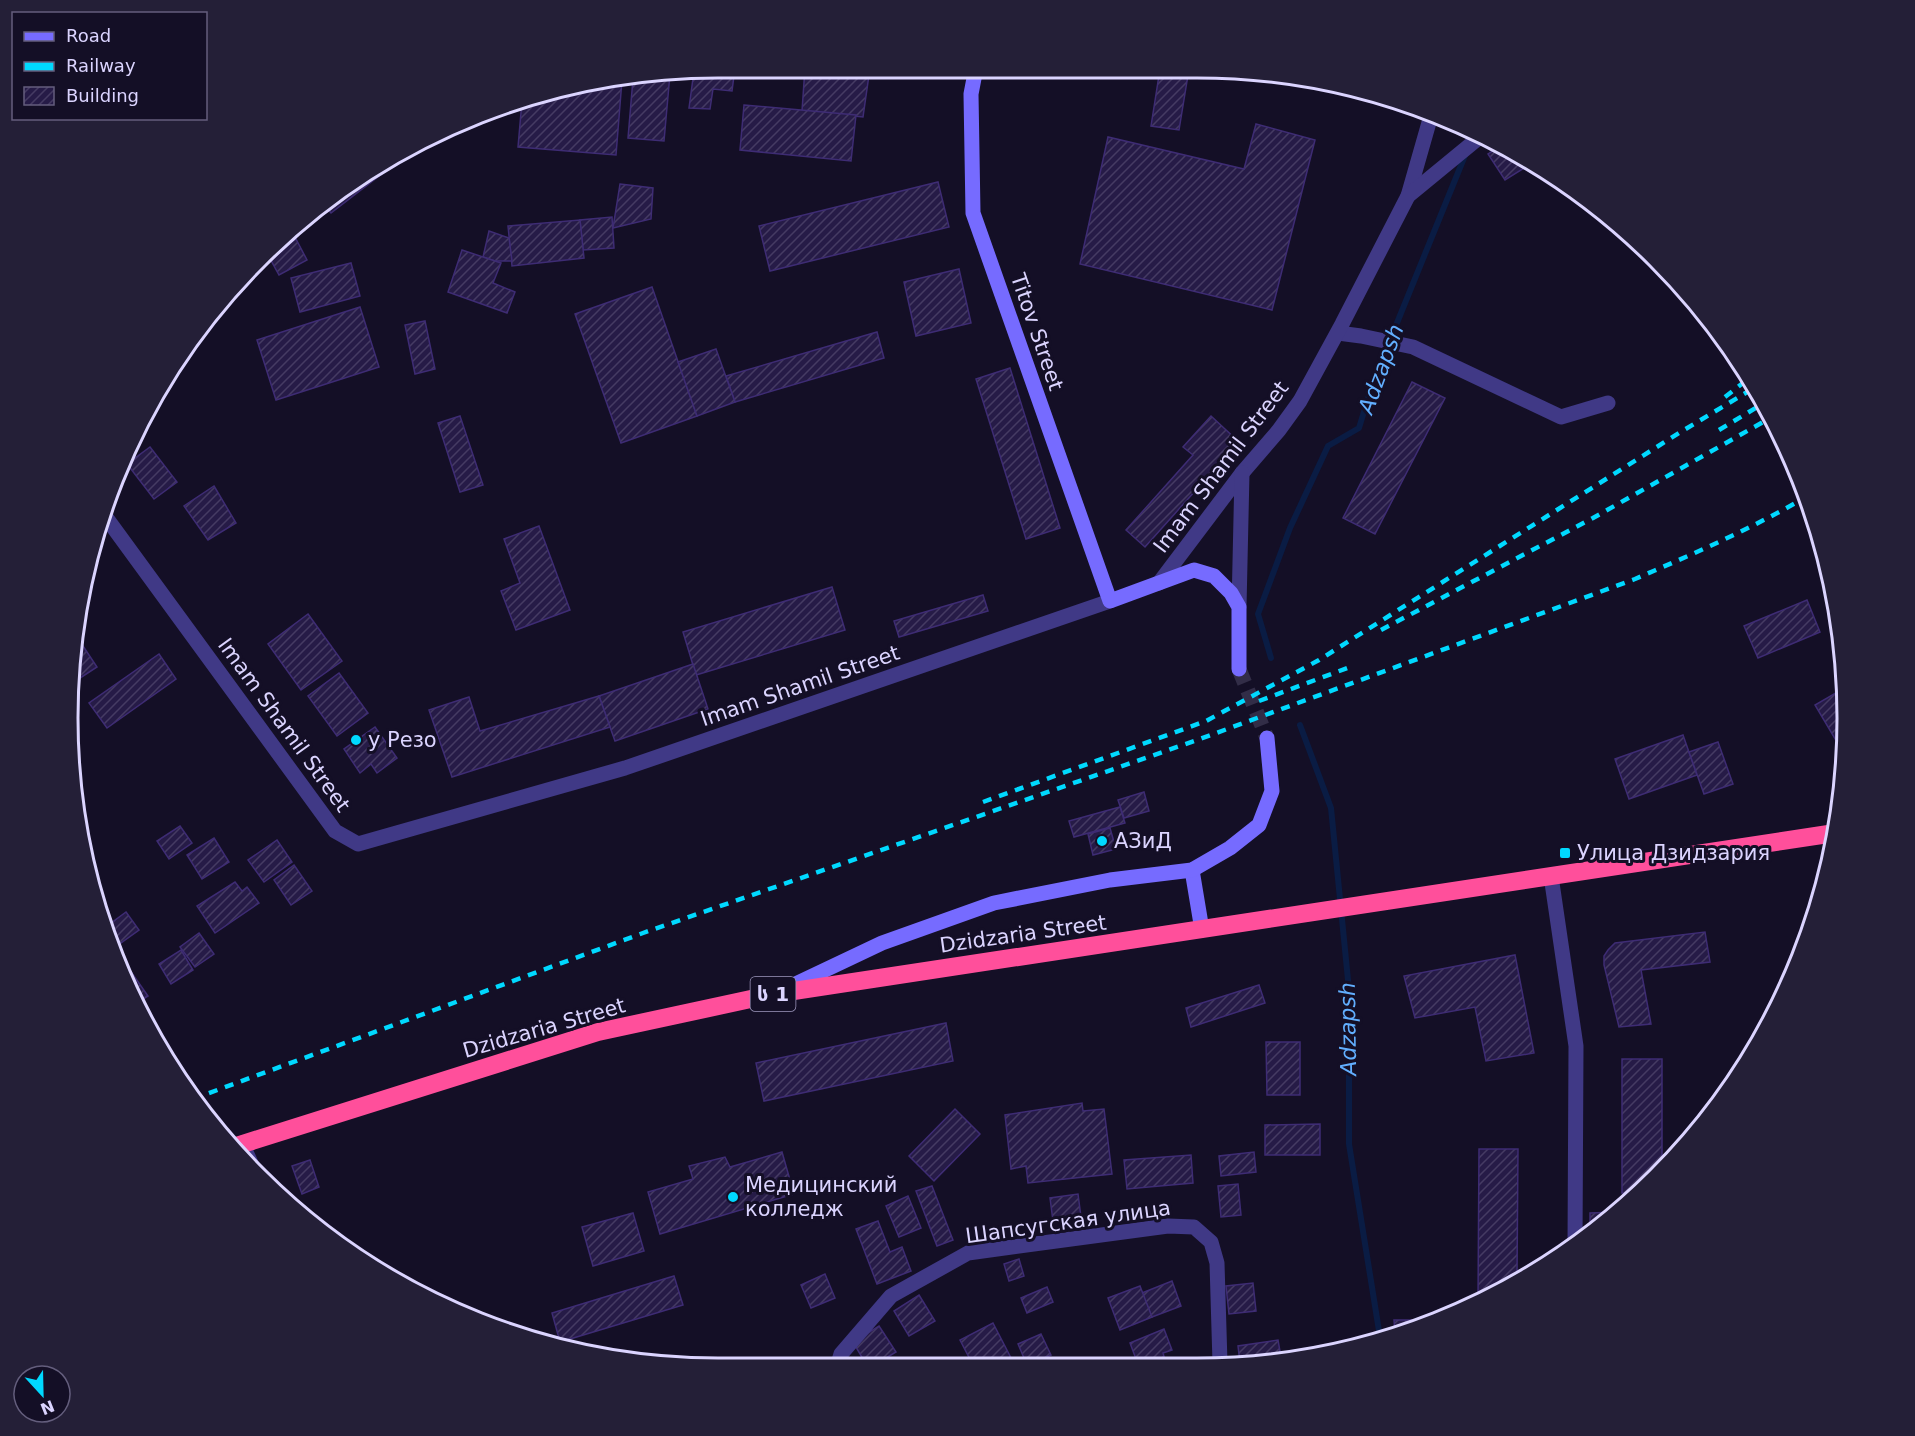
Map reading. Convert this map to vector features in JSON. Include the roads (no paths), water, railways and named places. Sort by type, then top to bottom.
[{"type":"highway","name":"Dzidzaria Street","points":[[241,1144],[598,1032],[774,994],[1826,834]]},
{"type":"street","name":"Titov Street","points":[[974,78],[971,94],[973,213],[1110,602]]},
{"type":"street","points":[[1408,196],[1429,122]]},
{"type":"street","name":"Imam Shamil Street","points":[[109,522],[335,831],[358,844],[626,768],[1160,584],[1242,473],[1280,430],[1300,401],[1338,333],[1408,196],[1474,141]]},
{"type":"street","points":[[1338,333],[1413,347],[1561,417],[1608,403]]},
{"type":"street","points":[[1239,669],[1242,473]]},
{"type":"street","points":[[1160,584],[1194,570],[1214,576],[1231,592],[1239,607]]},
{"type":"street","points":[[774,994],[882,943],[994,903],[1110,880],[1192,870],[1230,848],[1259,825],[1272,791],[1268,738]]},
{"type":"street","points":[[1192,870],[1202,930]]},
{"type":"street","points":[[1551,876],[1576,1046],[1575,1234]]},
{"type":"street","name":"Шапсугская улица","points":[[840,1358],[891,1296],[968,1253],[1167,1226],[1194,1227],[1211,1242],[1217,1263],[1220,1357]]},
{"type":"waterway","name":"Adzapsh","points":[[1271,658],[1258,614],[1290,528],[1328,446],[1359,428],[1373,382],[1466,153]]},
{"type":"waterway","name":"Adzapsh","points":[[1300,725],[1331,808],[1349,990],[1349,1144],[1379,1331]]},
{"type":"tunnel","points":[[1239,669],[1267,738]]},
{"type":"railway","points":[[1725,397],[1742,384]]},
{"type":"railway","points":[[983,802],[1206,721],[1319,660],[1747,392]]},
{"type":"railway","points":[[1719,430],[1756,408]]},
{"type":"railway","points":[[1381,630],[1593,518],[1764,422]]},
{"type":"railway","points":[[201,1096],[643,933],[1200,739],[1635,579],[1700,551],[1799,501]]},
{"type":"railway","points":[[1259,701],[1350,667]]},
{"type":"place","name":"у Резо","points":[[356,740]]},
{"type":"place","name":"АЗиД","points":[[1102,841]]},
{"type":"place","name":"Улица Дзидзария","points":[[1565,853]]},
{"type":"place","name":"Медицинский колледж","points":[[733,1197]]}]
